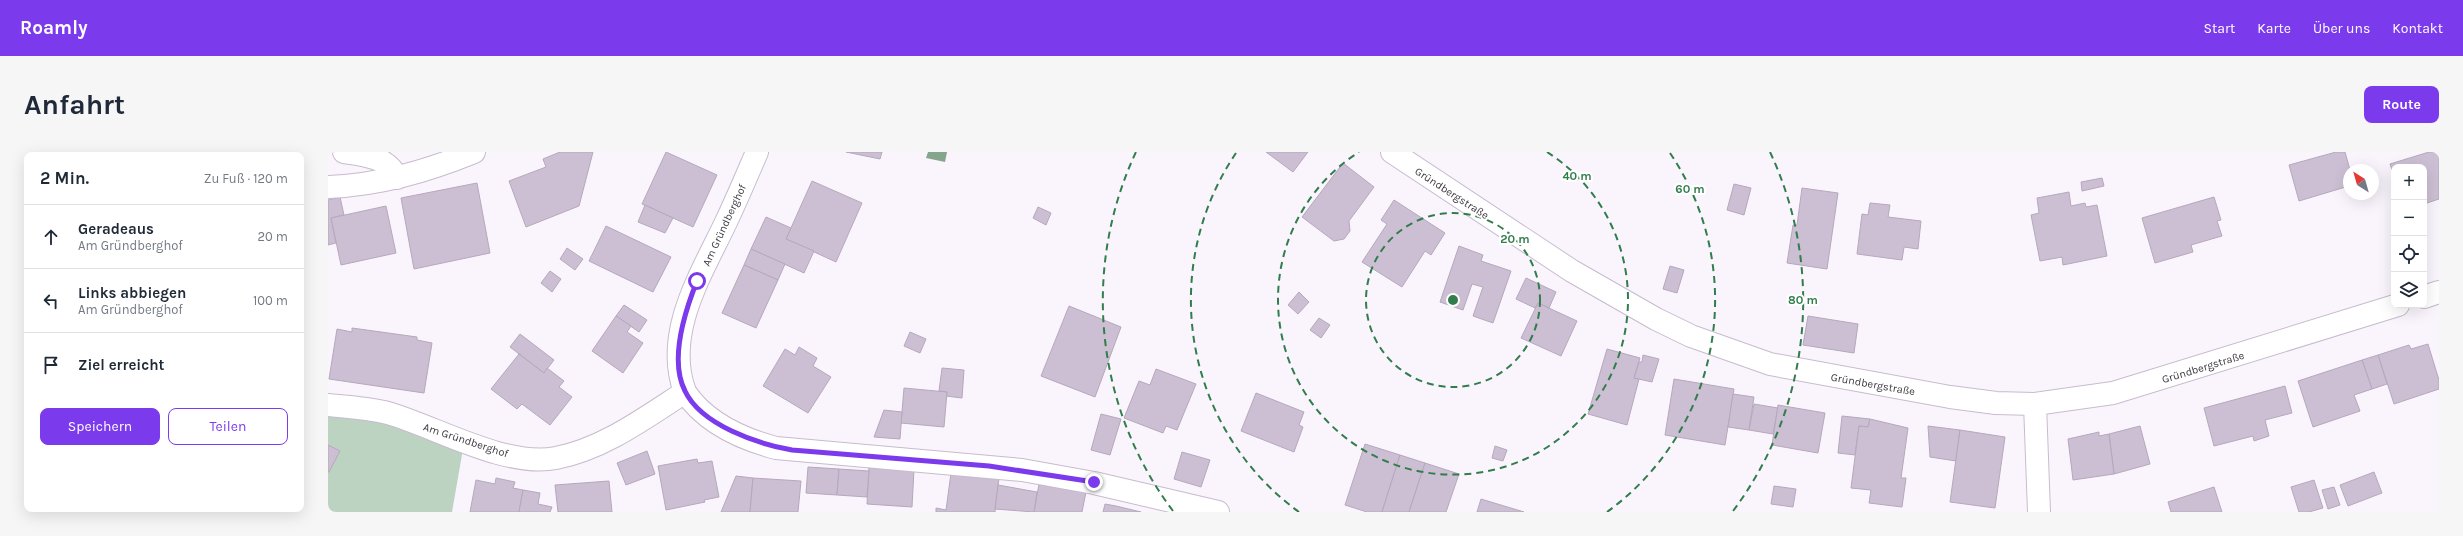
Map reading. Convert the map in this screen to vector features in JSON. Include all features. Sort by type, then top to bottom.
[{"type":"street","points":[[344,152],[385,163],[393,168],[397,178]]},
{"type":"street","points":[[328,187],[355,186],[397,178],[428,170],[474,152]]},
{"type":"street","name":"Am Gründberghof","points":[[328,405],[351,406],[375,410],[502,454],[548,459],[566,455],[597,444],[641,421],[685,392],[682,384],[680,347],[685,314],[697,281],[757,152]]},
{"type":"street","name":"Gründbergstraße","points":[[1392,152],[1572,271],[1656,319],[1691,336],[1770,364],[1832,377],[1950,397],[1996,403],[2035,404],[2113,393],[2391,307]]},
{"type":"street","points":[[2427,296],[2439,292]]},
{"type":"street","points":[[685,392],[705,413],[737,435],[776,448],[1022,470],[1094,482],[1218,512]]},
{"type":"street","points":[[2035,404],[2039,512]]},
{"type":"shaded area","points":[[928,152],[947,152],[945,162],[926,158]]},
{"type":"shaded area","points":[[328,414],[394,422],[463,449],[452,512],[328,512]]},
{"type":"building","points":[[560,152],[593,152],[579,206],[526,227],[509,181],[546,167],[543,159]]},
{"type":"building","points":[[666,152],[717,175],[693,227],[642,204]]},
{"type":"building","points":[[846,152],[882,152],[880,159]]},
{"type":"building","points":[[1266,152],[1308,152],[1293,172]]},
{"type":"building","points":[[2336,152],[2345,152],[2348,164],[2343,164],[2343,188],[2299,201],[2289,165]]},
{"type":"building","points":[[2429,152],[2439,152],[2439,199],[2427,203],[2427,164],[2391,164],[2391,167],[2390,164]]},
{"type":"building","points":[[1343,163],[1374,187],[1349,221],[1350,231],[1344,239],[1334,241],[1302,217]]},
{"type":"building","points":[[2102,178],[2104,186],[2082,191],[2081,182]]},
{"type":"building","points":[[812,181],[862,203],[836,262],[786,239]]},
{"type":"building","points":[[477,183],[490,253],[414,269],[401,198]]},
{"type":"building","points":[[1734,184],[1751,188],[1744,215],[1727,210]]},
{"type":"building","points":[[1802,188],[1838,193],[1827,269],[1787,263],[1793,225],[1797,225]]},
{"type":"building","points":[[2069,192],[2071,206],[2085,203],[2086,207],[2097,205],[2107,256],[2063,265],[2062,257],[2040,261],[2031,215],[2039,213],[2037,198]]},
{"type":"building","points":[[340,197],[344,215],[331,218],[336,243],[328,245],[328,200]]},
{"type":"building","points":[[2214,197],[2221,220],[2217,221],[2222,236],[2191,245],[2193,252],[2155,263],[2142,218]]},
{"type":"building","points":[[1394,200],[1445,233],[1431,255],[1425,251],[1402,287],[1362,262],[1387,224],[1381,220]]},
{"type":"building","points":[[1870,203],[1890,205],[1888,217],[1921,221],[1918,249],[1904,247],[1902,260],[1857,254],[1862,214],[1868,215]]},
{"type":"building","points":[[645,205],[673,218],[665,233],[638,222]]},
{"type":"building","points":[[386,206],[396,253],[341,265],[331,218]]},
{"type":"building","points":[[1038,207],[1051,213],[1046,225],[1033,218]]},
{"type":"building","points":[[766,217],[791,228],[786,239],[814,251],[804,273],[751,249]]},
{"type":"building","points":[[606,226],[671,257],[653,292],[589,261]]},
{"type":"building","points":[[1459,246],[1483,255],[1481,261],[1511,271],[1493,323],[1473,316],[1483,287],[1472,284],[1463,310],[1440,302]]},
{"type":"building","points":[[567,248],[583,259],[575,270],[560,259]]},
{"type":"building","points":[[751,249],[785,264],[778,280],[744,265]]},
{"type":"building","points":[[744,265],[778,280],[756,328],[722,313]]},
{"type":"building","points":[[1670,266],[1684,270],[1677,293],[1663,289]]},
{"type":"building","points":[[550,271],[561,279],[552,292],[541,283]]},
{"type":"building","points":[[1526,278],[1556,292],[1549,308],[1538,303],[1535,308],[1516,299]]},
{"type":"building","points":[[1299,292],[1309,302],[1298,314],[1288,305]]},
{"type":"building","points":[[1538,303],[1577,321],[1561,356],[1521,338]]},
{"type":"building","points":[[624,305],[647,320],[639,332],[616,316]]},
{"type":"building","points":[[1069,306],[1121,327],[1095,397],[1041,376]]},
{"type":"building","points":[[616,316],[631,326],[627,332],[643,343],[623,373],[592,351]]},
{"type":"building","points":[[1808,316],[1858,324],[1854,353],[1803,345]]},
{"type":"building","points":[[1319,318],[1330,325],[1321,338],[1310,330]]},
{"type":"building","points":[[352,328],[417,337],[417,340],[432,343],[424,393],[329,379],[337,329],[352,332]]},
{"type":"building","points":[[910,332],[926,339],[920,353],[904,346]]},
{"type":"building","points":[[520,334],[554,360],[544,373],[510,347]]},
{"type":"building","points":[[2428,344],[2439,380],[2439,389],[2394,404],[2378,355],[2409,345],[2411,349]]},
{"type":"building","points":[[799,347],[817,358],[813,366],[831,377],[808,413],[763,386],[785,349],[795,355]]},
{"type":"building","points":[[1607,349],[1640,358],[1634,378],[1639,379],[1627,425],[1588,414]]},
{"type":"building","points":[[519,354],[544,373],[547,368],[564,381],[559,387],[572,397],[550,425],[522,404],[517,409],[491,389]]},
{"type":"building","points":[[1643,355],[1659,359],[1652,382],[1634,378],[1639,362],[1642,362]]},
{"type":"building","points":[[2378,355],[2387,384],[2372,389],[2362,360]]},
{"type":"building","points":[[2362,360],[2372,389],[2354,395],[2360,411],[2313,427],[2298,381]]},
{"type":"building","points":[[942,368],[964,370],[962,398],[946,396],[947,392],[939,391]]},
{"type":"building","points":[[1156,369],[1196,384],[1177,430],[1166,426],[1163,433],[1124,418],[1139,381],[1150,385]]},
{"type":"building","points":[[1674,379],[1734,389],[1725,445],[1665,435]]},
{"type":"building","points":[[2285,386],[2292,413],[2265,420],[2269,436],[2254,441],[2253,436],[2214,446],[2204,408]]},
{"type":"building","points":[[904,388],[947,392],[944,427],[901,423]]},
{"type":"building","points":[[1256,393],[1304,412],[1299,425],[1303,427],[1294,452],[1241,431]]},
{"type":"building","points":[[1733,394],[1754,397],[1749,430],[1728,427]]},
{"type":"building","points":[[1754,404],[1778,408],[1773,434],[1749,430]]},
{"type":"building","points":[[1778,405],[1825,413],[1818,453],[1772,445]]},
{"type":"building","points":[[884,410],[902,412],[900,439],[874,437]]},
{"type":"building","points":[[1101,414],[1121,419],[1110,455],[1091,450]]},
{"type":"building","points":[[1842,416],[1870,419],[1868,427],[1859,426],[1855,455],[1838,453]]},
{"type":"building","points":[[1870,419],[1908,428],[1901,478],[1906,478],[1902,507],[1869,503],[1871,490],[1851,488],[1859,426],[1868,427]]},
{"type":"building","points":[[1928,426],[1960,430],[1956,461],[1930,457]]},
{"type":"building","points":[[2140,426],[2150,464],[2114,474],[2109,434]]},
{"type":"building","points":[[1960,430],[2005,437],[1995,508],[1950,502]]},
{"type":"building","points":[[2099,432],[2099,436],[2109,434],[2114,474],[2073,480],[2068,439]]},
{"type":"building","points":[[1365,444],[1400,455],[1382,512],[1367,512],[1345,505]]},
{"type":"building","points":[[328,445],[340,451],[329,472],[328,472]]},
{"type":"building","points":[[1495,446],[1507,450],[1503,461],[1492,458]]},
{"type":"building","points":[[647,451],[655,474],[626,485],[617,463]]},
{"type":"building","points":[[1182,452],[1210,460],[1201,487],[1174,479]]},
{"type":"building","points":[[1400,455],[1425,463],[1409,512],[1382,512]]},
{"type":"building","points":[[697,459],[698,463],[712,461],[719,497],[704,500],[705,502],[666,510],[658,466]]},
{"type":"building","points":[[1425,463],[1459,474],[1446,512],[1409,512]]},
{"type":"building","points":[[869,466],[914,469],[912,507],[867,504]]},
{"type":"building","points":[[808,467],[839,469],[837,495],[806,493]]},
{"type":"building","points":[[839,469],[869,471],[867,497],[837,495]]},
{"type":"building","points":[[2374,472],[2382,493],[2348,506],[2340,485]]},
{"type":"building","points":[[951,473],[999,478],[995,512],[936,512],[936,508],[946,510]]},
{"type":"building","points":[[736,476],[753,478],[750,512],[721,512]]},
{"type":"building","points":[[496,478],[515,482],[513,488],[523,490],[519,512],[470,512],[476,480],[495,484]]},
{"type":"building","points":[[753,478],[801,481],[798,512],[750,512]]},
{"type":"building","points":[[2314,480],[2323,508],[2309,512],[2299,512],[2291,487]]},
{"type":"building","points":[[609,481],[612,512],[558,512],[555,485]]},
{"type":"building","points":[[1039,484],[1086,492],[1082,512],[1034,512]]},
{"type":"building","points":[[998,485],[1037,492],[1034,512],[995,509]]},
{"type":"building","points":[[1774,486],[1796,489],[1793,507],[1771,504]]},
{"type":"building","points":[[2214,487],[2222,512],[2171,512],[2168,502]]},
{"type":"building","points":[[2334,487],[2340,505],[2328,509],[2322,490]]},
{"type":"building","points":[[523,490],[540,493],[538,504],[552,507],[550,512],[519,512]]},
{"type":"building","points":[[1481,499],[1524,512],[1477,512]]},
{"type":"building","points":[[1105,504],[1116,506],[1141,512],[1103,512]]},
{"type":"route","points":[[697,281],[685,314],[681,332],[680,374],[682,384],[685,392],[695,405],[737,435],[776,448],[989,466],[1094,482]]}]
